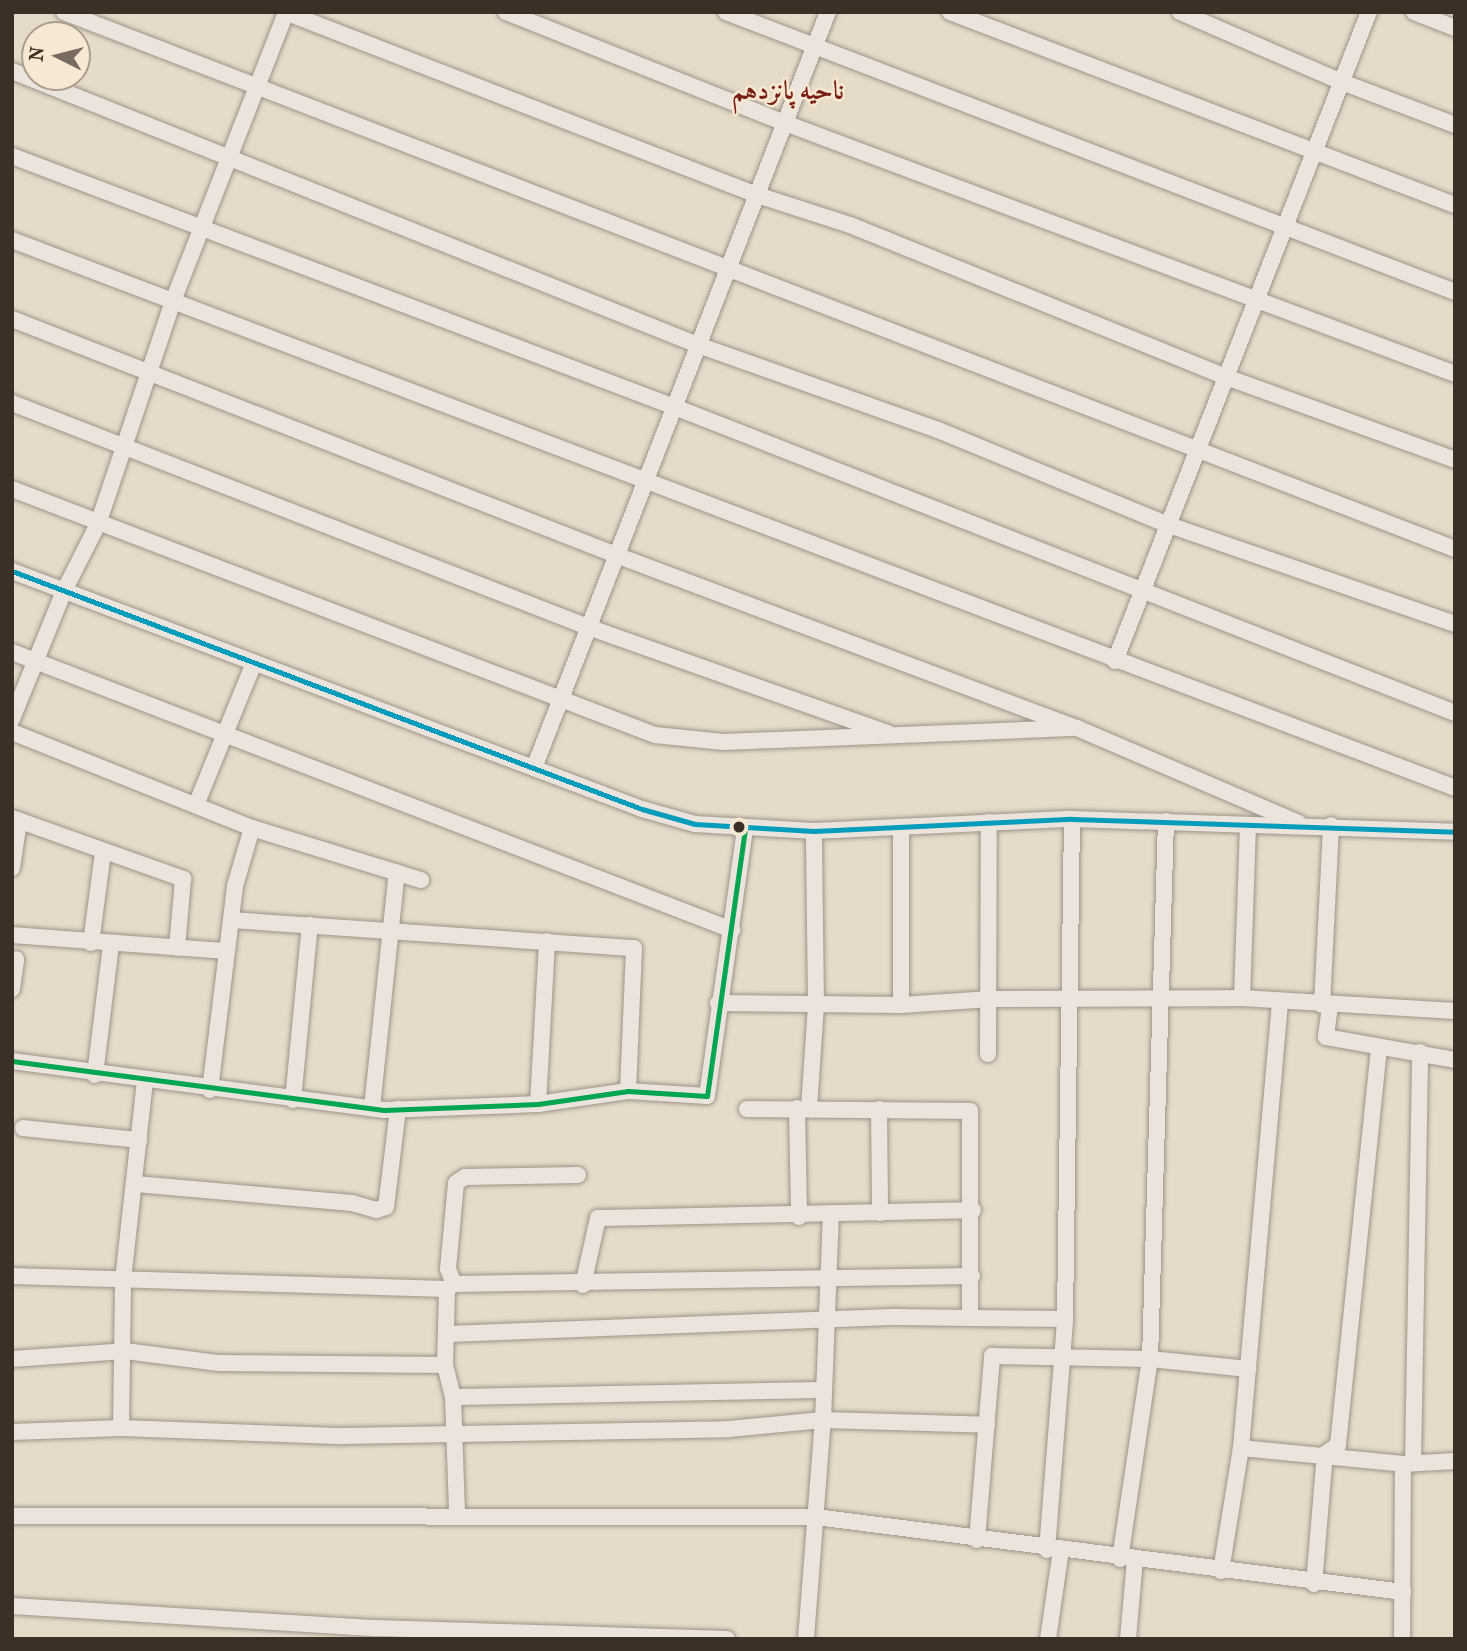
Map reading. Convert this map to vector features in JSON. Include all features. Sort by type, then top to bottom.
[{"type":"street","points":[[64,12],[1455,548]]},
{"type":"street","points":[[12,719],[64,591],[98,524],[147,372],[260,88],[285,12],[757,195],[850,225],[1226,377],[1455,460]]},
{"type":"street","points":[[506,12],[785,123],[1257,297],[1455,374]]},
{"type":"street","points":[[726,12],[1455,292]]},
{"type":"street","points":[[534,768],[646,482],[672,406],[828,12]]},
{"type":"street","points":[[950,12],[1455,205]]},
{"type":"street","points":[[1181,12],[1342,82],[1455,125]]},
{"type":"street","points":[[1115,662],[1369,12]]},
{"type":"street","points":[[1414,12],[1455,28]]},
{"type":"street","points":[[12,71],[698,345],[938,430],[1168,525],[1455,624]]},
{"type":"street","points":[[12,156],[672,406],[1455,713]]},
{"type":"street","points":[[12,240],[1115,662],[1455,788]]},
{"type":"street","points":[[12,319],[616,555],[1077,728],[1308,827]]},
{"type":"street","points":[[12,403],[588,626],[896,736]]},
{"type":"street","points":[[12,489],[655,735],[724,742],[1077,728]]},
{"type":"street","points":[[12,571],[642,809],[695,824],[814,831],[1072,818],[1308,827],[1331,825],[1455,832]]},
{"type":"street","points":[[12,652],[732,930]]},
{"type":"street","points":[[196,805],[254,663]]},
{"type":"street","points":[[12,732],[253,828],[421,880]]},
{"type":"street","points":[[1048,1639],[1054,1550],[1060,1355],[1065,1319],[1072,818]]},
{"type":"street","points":[[12,867],[15,820],[183,879],[177,947]]},
{"type":"street","points":[[1128,1639],[1128,1559],[1150,1359],[1166,821]]},
{"type":"street","points":[[988,1054],[991,999],[989,822]]},
{"type":"street","points":[[1241,998],[1248,825]]},
{"type":"street","points":[[1331,825],[1326,1037],[1455,1060]]},
{"type":"street","points":[[901,827],[901,1005]]},
{"type":"street","points":[[210,1090],[235,886],[253,828]]},
{"type":"street","points":[[12,1061],[145,1082],[372,1108],[538,1104],[628,1091],[707,1096],[718,1003],[732,930],[745,829]]},
{"type":"street","points":[[799,1217],[803,1108],[816,1004],[814,831]]},
{"type":"street","points":[[91,943],[103,852]]},
{"type":"street","points":[[372,1108],[387,934],[397,872]]},
{"type":"street","points":[[231,919],[387,934],[634,947],[628,1091]]},
{"type":"street","points":[[293,1100],[310,925]]},
{"type":"street","points":[[12,936],[226,951]]},
{"type":"street","points":[[538,1104],[547,941]]},
{"type":"street","points":[[95,1074],[111,944]]},
{"type":"street","points":[[12,989],[16,959]]},
{"type":"street","points":[[718,1003],[901,1005],[991,999],[1241,998],[1326,1006],[1455,1011]]},
{"type":"street","points":[[1221,1571],[1241,1448],[1280,1002]]},
{"type":"street","points":[[1325,1454],[1338,1445],[1379,1048]]},
{"type":"street","points":[[1402,1639],[1420,1052]]},
{"type":"street","points":[[121,1429],[125,1351],[123,1280],[136,1184],[145,1082]]},
{"type":"street","points":[[747,1110],[803,1108],[970,1111],[973,1210],[970,1317]]},
{"type":"street","points":[[136,1184],[352,1203],[376,1210],[386,1207],[398,1109]]},
{"type":"street","points":[[879,1109],[880,1213]]},
{"type":"street","points":[[23,1128],[139,1140]]},
{"type":"street","points":[[457,1514],[453,1397],[445,1365],[451,1286],[448,1269],[456,1183],[465,1178],[578,1175]]},
{"type":"street","points":[[583,1285],[597,1218],[799,1217],[831,1213],[973,1210]]},
{"type":"street","points":[[812,1638],[831,1213]]},
{"type":"street","points":[[12,1276],[451,1286],[972,1276]]},
{"type":"street","points":[[447,1334],[970,1317],[1065,1319]]},
{"type":"street","points":[[12,1359],[125,1351],[219,1363],[445,1365]]},
{"type":"street","points":[[977,1540],[992,1356],[1060,1355],[1150,1359],[1248,1368]]},
{"type":"street","points":[[453,1397],[823,1390]]},
{"type":"street","points":[[12,1432],[121,1429],[343,1436],[729,1429],[823,1420],[987,1424]]},
{"type":"street","points":[[1241,1448],[1408,1464],[1455,1461]]},
{"type":"street","points":[[1314,1584],[1325,1454]]},
{"type":"street","points":[[12,1516],[457,1514],[816,1517],[1314,1584],[1403,1592]]},
{"type":"street","points":[[12,1606],[376,1628],[727,1639]]},
{"type":"transit line","points":[[12,571],[642,809],[695,824],[814,831],[1072,819],[1455,832]]},
{"type":"transit line","points":[[12,1061],[384,1110],[538,1104],[628,1091],[707,1096],[745,829]]},
{"type":"district","name":"ناحیه پانزدهم","points":[[788,91]]}]
